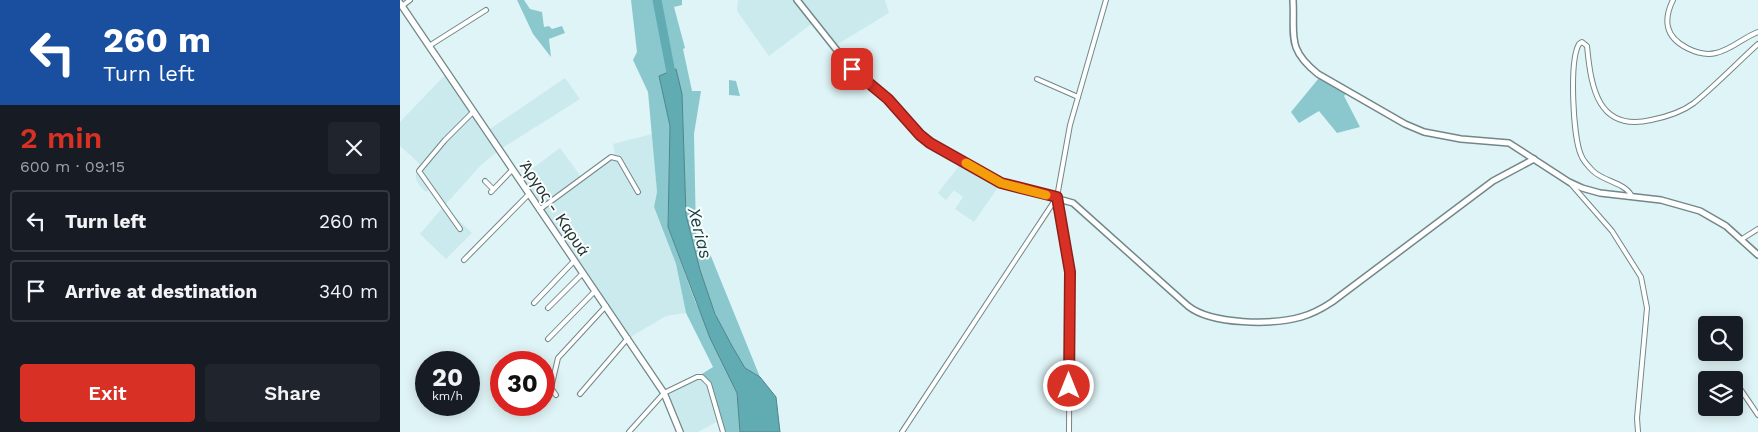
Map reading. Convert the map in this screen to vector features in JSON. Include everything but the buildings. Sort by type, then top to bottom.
[{"type":"main road","name":"Άργος - Καρυά","points":[[401,5],[664,393],[680,432]]},
{"type":"street","points":[[401,5],[410,0]]},
{"type":"street","points":[[797,0],[847,63],[888,99],[926,140],[1001,183],[1070,201],[1196,312],[1214,318],[1282,321],[1303,317],[1332,302],[1493,181],[1534,160]]},
{"type":"street","points":[[1069,432],[1070,272],[1057,197],[1066,142],[1106,0]]},
{"type":"street","points":[[1293,0],[1294,44],[1305,64],[1318,74],[1414,128],[1461,139],[1504,141],[1519,148],[1569,182],[1600,193],[1631,195],[1674,203],[1700,211],[1719,221],[1742,239],[1758,255]]},
{"type":"street","points":[[1672,0],[1667,19],[1670,33],[1676,40],[1696,52],[1718,53],[1758,32]]},
{"type":"street","points":[[429,46],[486,10]]},
{"type":"street","points":[[1631,195],[1626,188],[1598,175],[1584,162],[1580,152],[1572,94],[1580,44],[1582,42],[1587,46],[1590,77],[1602,106],[1612,118],[1628,123],[1658,119],[1693,104],[1758,44]]},
{"type":"street","points":[[1037,79],[1078,97]]},
{"type":"street","points":[[460,229],[419,171],[473,112]]},
{"type":"street","points":[[539,210],[611,156],[619,159],[638,192]]},
{"type":"street","points":[[485,181],[492,190],[512,170]]},
{"type":"street","points":[[1569,182],[1612,231],[1640,277],[1647,308],[1644,363],[1637,418],[1638,432]]},
{"type":"street","points":[[464,260],[529,194]]},
{"type":"street","points":[[902,432],[1057,197]]},
{"type":"street","points":[[1742,239],[1758,229]]},
{"type":"street","points":[[534,303],[574,261]]},
{"type":"street","points":[[548,308],[582,274]]},
{"type":"street","points":[[548,339],[595,291]]},
{"type":"street","points":[[556,395],[551,388],[557,359],[606,306]]},
{"type":"street","points":[[580,394],[628,338]]},
{"type":"street","points":[[630,432],[664,393],[697,377],[702,377],[709,384],[723,432]]},
{"type":"street","points":[[1743,393],[1758,415]]},
{"type":"shaded area","points":[[517,0],[524,0],[530,9],[542,12],[544,27],[549,26],[552,29],[562,26],[565,33],[549,39],[551,57],[533,34]]},
{"type":"shaded area","points":[[631,0],[682,0],[682,5],[674,7],[685,48],[683,49],[692,91],[701,91],[694,134],[696,233],[706,244],[760,377],[744,367],[735,354],[716,316],[700,272],[686,214],[682,106],[676,70],[659,76],[670,126],[668,227],[695,301],[737,393],[740,432],[723,432],[709,384],[705,379],[697,377],[713,367],[686,313],[676,264],[654,207],[657,192],[648,92],[633,60],[637,52]]},
{"type":"shaded area","points":[[738,0],[885,0],[889,13],[833,47],[814,22],[769,56],[737,11]]},
{"type":"shaded area","points":[[676,69],[682,94],[686,215],[700,270],[715,314],[745,368],[760,377],[776,397],[780,432],[740,432],[737,393],[710,338],[668,227],[670,126],[659,76]]},
{"type":"shaded area","points":[[446,74],[498,151],[481,165],[444,206],[429,189],[426,192],[416,179],[416,170],[420,164],[400,146],[400,122]]},
{"type":"shaded area","points":[[565,78],[580,99],[501,149],[487,131]]},
{"type":"shaded area","points":[[1319,78],[1346,94],[1344,96],[1360,127],[1337,133],[1319,111],[1299,123],[1291,112]]},
{"type":"shaded area","points":[[729,80],[736,81],[740,96],[729,95]]},
{"type":"shaded area","points":[[652,134],[657,192],[654,208],[676,264],[686,313],[666,316],[627,339],[517,180],[560,148],[582,178],[615,156],[613,144]]},
{"type":"shaded area","points":[[963,161],[1001,183],[974,222],[955,209],[963,197],[954,190],[946,200],[938,193]]},
{"type":"shaded area","points":[[444,206],[472,233],[446,259],[420,234]]},
{"type":"shaded area","points":[[702,377],[709,384],[718,421],[698,432],[683,432],[666,392]]},
{"type":"waterway","name":"Xerias","points":[[657,0],[673,83]]},
{"type":"slow traffic","points":[[966,163],[1001,183],[1046,195]]},
{"type":"route","points":[[852,69],[888,99],[922,138],[930,143],[1001,183],[1057,197],[1070,272],[1069,386]]}]
